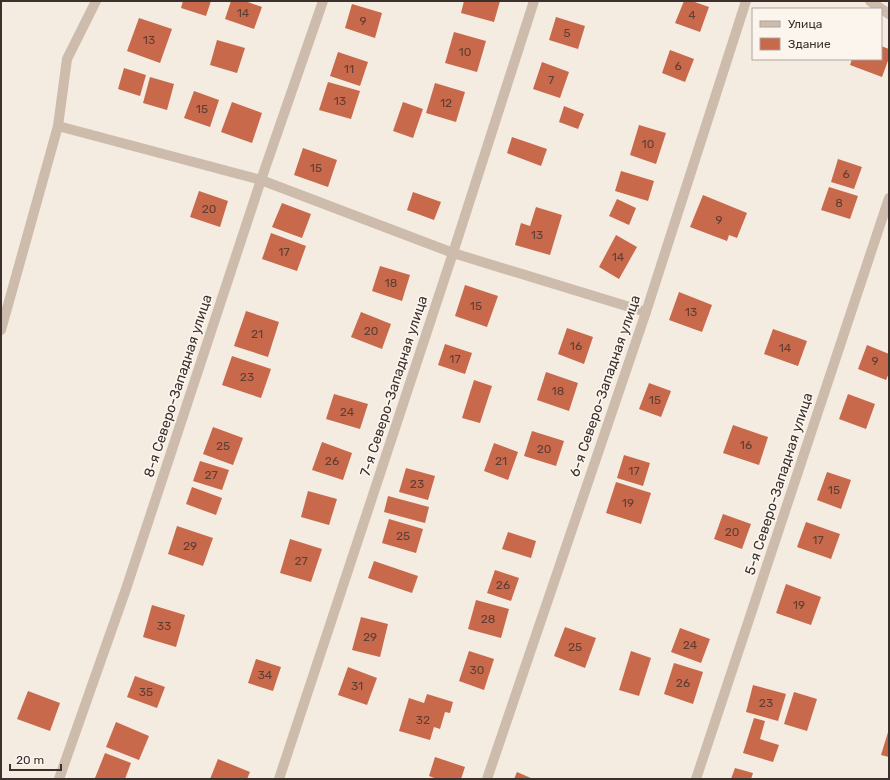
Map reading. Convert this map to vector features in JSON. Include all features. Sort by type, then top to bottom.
[{"type":"street","points":[[1,330],[58,126],[67,59],[96,1]]},
{"type":"street","name":"8-я Северо-Западная улица","points":[[59,779],[126,589],[261,180],[323,1]]},
{"type":"street","name":"7-я Северо-Западная улица","points":[[279,779],[453,253],[534,1]]},
{"type":"street","name":"6-я Северо-Западная улица","points":[[487,779],[646,312],[746,1]]},
{"type":"street","points":[[870,1],[880,8]]},
{"type":"street","points":[[58,126],[261,180],[453,253],[646,312]]},
{"type":"street","name":"5-я Северо-Западная улица","points":[[696,779],[889,198]]},
{"type":"building","points":[[183,1],[211,1],[206,16],[181,8]]},
{"type":"building","points":[[231,1],[245,1],[262,7],[254,29],[225,19]]},
{"type":"building","points":[[464,1],[500,1],[494,22],[461,13]]},
{"type":"building","points":[[684,1],[692,1],[709,7],[700,32],[675,23]]},
{"type":"building","points":[[352,4],[382,13],[375,38],[345,28]]},
{"type":"building","points":[[556,17],[585,26],[578,49],[549,40]]},
{"type":"building","points":[[139,18],[172,29],[160,63],[127,51]]},
{"type":"building","points":[[454,32],[486,41],[477,72],[445,63]]},
{"type":"building","points":[[217,40],[245,48],[237,73],[210,65]]},
{"type":"building","points":[[882,46],[889,49],[889,58],[882,77],[850,65],[852,60],[882,60]]},
{"type":"building","points":[[670,50],[694,59],[685,82],[662,73]]},
{"type":"building","points":[[338,52],[368,62],[360,86],[330,76]]},
{"type":"building","points":[[542,62],[569,72],[560,98],[533,89]]},
{"type":"building","points":[[124,68],[146,75],[140,96],[118,89]]},
{"type":"building","points":[[150,77],[174,84],[167,110],[143,103]]},
{"type":"building","points":[[328,82],[360,91],[351,119],[319,110]]},
{"type":"building","points":[[435,83],[465,92],[456,122],[426,113]]},
{"type":"building","points":[[194,91],[219,100],[210,127],[184,118]]},
{"type":"building","points":[[232,102],[262,113],[252,143],[221,132]]},
{"type":"building","points":[[403,102],[423,109],[413,138],[393,131]]},
{"type":"building","points":[[564,106],[584,114],[578,129],[559,122]]},
{"type":"building","points":[[639,125],[666,133],[656,164],[630,155]]},
{"type":"building","points":[[512,137],[547,149],[541,166],[507,153]]},
{"type":"building","points":[[303,148],[337,160],[328,187],[294,175]]},
{"type":"building","points":[[838,159],[862,167],[854,189],[831,182]]},
{"type":"building","points":[[621,171],[654,181],[648,201],[615,191]]},
{"type":"building","points":[[829,187],[858,196],[850,219],[821,210]]},
{"type":"building","points":[[199,191],[228,201],[220,227],[190,217]]},
{"type":"building","points":[[413,192],[441,202],[434,220],[407,210]]},
{"type":"building","points":[[703,195],[747,213],[737,238],[729,235],[727,241],[690,227]]},
{"type":"building","points":[[617,199],[636,208],[629,225],[609,216]]},
{"type":"building","points":[[282,203],[311,214],[302,238],[272,227]]},
{"type":"building","points":[[536,207],[562,215],[550,255],[515,245],[521,223],[530,226]]},
{"type":"building","points":[[271,233],[306,246],[297,271],[262,259]]},
{"type":"building","points":[[616,235],[637,247],[619,279],[599,267]]},
{"type":"building","points":[[380,266],[410,275],[402,301],[372,291]]},
{"type":"building","points":[[465,285],[498,296],[487,327],[455,316]]},
{"type":"building","points":[[679,292],[712,305],[702,332],[669,320]]},
{"type":"building","points":[[246,311],[279,322],[268,357],[234,346]]},
{"type":"building","points":[[361,312],[391,324],[382,349],[351,337]]},
{"type":"building","points":[[567,328],[593,337],[584,364],[558,354]]},
{"type":"building","points":[[773,329],[807,341],[798,366],[764,354]]},
{"type":"building","points":[[445,344],[472,353],[465,374],[438,365]]},
{"type":"building","points":[[867,345],[889,354],[889,373],[886,380],[858,369]]},
{"type":"building","points":[[232,356],[271,369],[261,398],[222,385]]},
{"type":"building","points":[[546,372],[578,383],[569,411],[537,400]]},
{"type":"building","points":[[474,380],[492,386],[480,423],[462,418]]},
{"type":"building","points":[[649,383],[671,391],[661,417],[639,409]]},
{"type":"building","points":[[334,394],[368,404],[360,429],[326,419]]},
{"type":"building","points":[[848,394],[875,404],[866,429],[839,419]]},
{"type":"building","points":[[733,425],[768,437],[759,465],[723,453]]},
{"type":"building","points":[[213,427],[243,438],[233,465],[203,454]]},
{"type":"building","points":[[532,431],[564,441],[556,466],[524,456]]},
{"type":"building","points":[[322,442],[352,453],[343,480],[312,470]]},
{"type":"building","points":[[494,443],[518,452],[508,480],[484,471]]},
{"type":"building","points":[[624,455],[650,463],[643,486],[617,478]]},
{"type":"building","points":[[200,461],[229,470],[222,490],[193,481]]},
{"type":"building","points":[[406,468],[435,476],[428,500],[399,492]]},
{"type":"building","points":[[827,472],[851,480],[841,509],[817,500]]},
{"type":"building","points":[[616,482],[651,493],[641,524],[606,513]]},
{"type":"building","points":[[192,487],[222,498],[216,515],[186,504]]},
{"type":"building","points":[[308,491],[337,499],[329,525],[301,517]]},
{"type":"building","points":[[388,496],[429,507],[425,523],[384,512]]},
{"type":"building","points":[[723,514],[751,524],[742,549],[714,539]]},
{"type":"building","points":[[389,519],[423,529],[416,553],[382,543]]},
{"type":"building","points":[[806,522],[840,534],[831,559],[797,547]]},
{"type":"building","points":[[177,526],[213,538],[203,566],[168,554]]},
{"type":"building","points":[[508,532],[536,541],[531,558],[502,549]]},
{"type":"building","points":[[290,539],[322,549],[311,582],[280,573]]},
{"type":"building","points":[[374,561],[418,576],[412,593],[368,578]]},
{"type":"building","points":[[495,570],[519,578],[511,601],[487,593]]},
{"type":"building","points":[[786,584],[821,597],[811,625],[776,613]]},
{"type":"building","points":[[476,600],[509,609],[501,638],[468,629]]},
{"type":"building","points":[[152,605],[185,615],[176,647],[143,637]]},
{"type":"building","points":[[361,617],[388,624],[380,657],[352,650]]},
{"type":"building","points":[[565,627],[596,638],[585,668],[554,656]]},
{"type":"building","points":[[680,628],[710,639],[701,663],[671,652]]},
{"type":"building","points":[[469,651],[494,659],[484,690],[459,681]]},
{"type":"building","points":[[631,651],[651,658],[639,696],[619,690]]},
{"type":"building","points":[[256,659],[281,667],[273,691],[248,683]]},
{"type":"building","points":[[674,663],[703,672],[693,704],[664,694]]},
{"type":"building","points":[[348,667],[377,678],[367,705],[338,695]]},
{"type":"building","points":[[135,676],[165,687],[157,708],[127,697]]},
{"type":"building","points":[[753,685],[786,694],[778,721],[746,712]]},
{"type":"building","points":[[28,691],[60,703],[50,731],[17,719]]},
{"type":"building","points":[[794,692],[817,699],[807,731],[784,724]]},
{"type":"building","points":[[427,694],[453,702],[450,713],[445,712],[440,729],[434,727],[430,740],[399,731],[409,698],[424,703]]},
{"type":"building","points":[[754,718],[765,721],[760,739],[779,745],[773,762],[743,753]]},
{"type":"building","points":[[116,722],[149,736],[139,760],[106,747]]},
{"type":"building","points":[[889,729],[889,757],[881,755]]},
{"type":"building","points":[[105,753],[131,763],[125,779],[95,778]]},
{"type":"building","points":[[435,757],[465,767],[461,779],[437,779],[429,776]]},
{"type":"building","points":[[218,759],[250,772],[247,779],[210,779]]},
{"type":"building","points":[[735,768],[753,773],[751,779],[731,779]]},
{"type":"building","points":[[517,772],[533,779],[514,779]]}]
